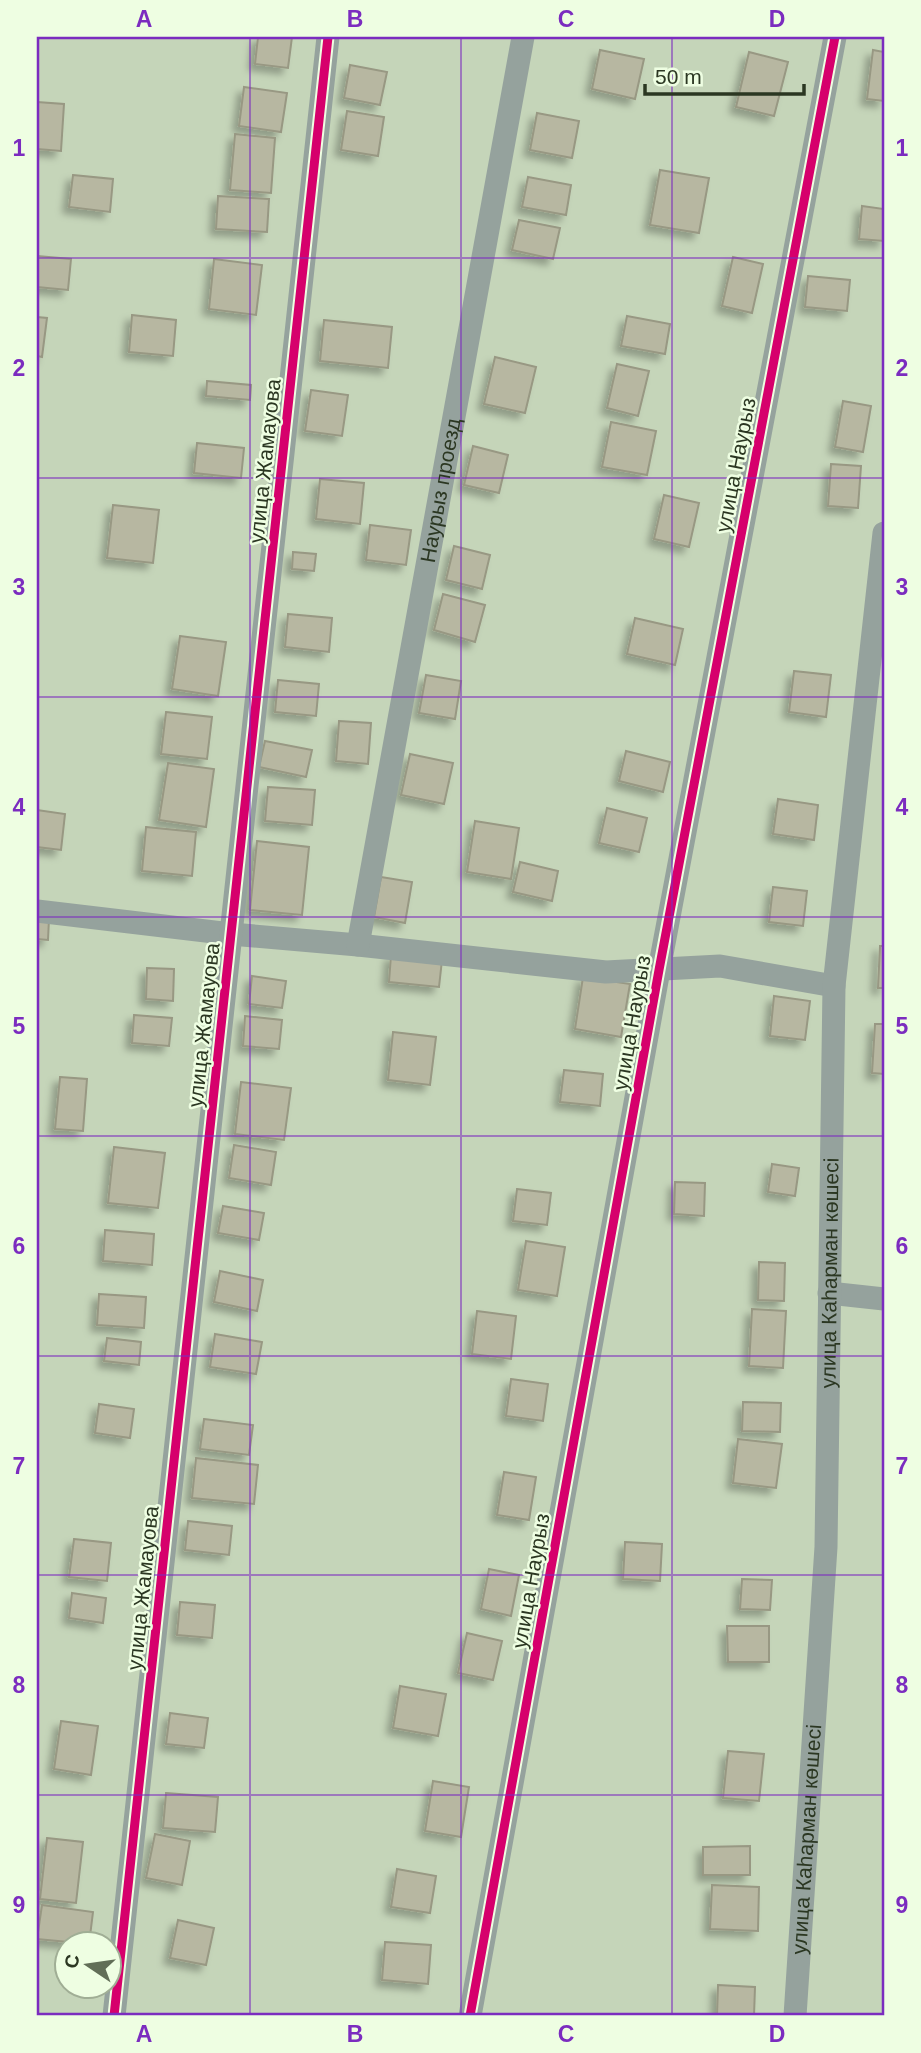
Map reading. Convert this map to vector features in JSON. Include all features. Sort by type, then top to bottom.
[{"type":"street","name":"улица Жамауова","points":[[114,2016],[328,37]]},
{"type":"street","name":"Наурыз проезд","points":[[358,945],[523,37]]},
{"type":"street","name":"улица Наурыз","points":[[470,2016],[659,970],[835,37]]},
{"type":"street","name":"улица Каһарман көшесі","points":[[795,2016],[826,1547],[834,986],[884,533]]},
{"type":"street","points":[[37,911],[231,934],[606,972],[720,966],[834,986]]},
{"type":"street","points":[[829,1293],[884,1299]]},
{"type":"building","points":[[258,37],[292,37],[288,68],[255,64]]},
{"type":"building","points":[[600,50],[644,59],[635,99],[592,89]]},
{"type":"building","points":[[873,50],[884,52],[884,101],[867,99]]},
{"type":"building","points":[[749,52],[788,62],[774,116],[736,107]]},
{"type":"building","points":[[350,65],[387,72],[380,105],[344,98]]},
{"type":"building","points":[[244,87],[287,93],[281,132],[239,126]]},
{"type":"building","points":[[37,102],[64,104],[61,151],[37,149]]},
{"type":"building","points":[[347,111],[384,117],[378,156],[341,150]]},
{"type":"building","points":[[537,113],[579,121],[572,158],[530,150]]},
{"type":"building","points":[[235,134],[275,138],[271,193],[230,190]]},
{"type":"building","points":[[660,170],[709,178],[699,233],[650,225]]},
{"type":"building","points":[[73,175],[113,179],[110,212],[69,207]]},
{"type":"building","points":[[528,177],[571,185],[566,215],[522,207]]},
{"type":"building","points":[[218,196],[269,199],[267,232],[216,229]]},
{"type":"building","points":[[862,206],[884,209],[884,241],[859,239]]},
{"type":"building","points":[[519,220],[560,228],[553,259],[512,250]]},
{"type":"building","points":[[37,256],[71,259],[68,290],[37,287]]},
{"type":"building","points":[[733,257],[763,264],[752,313],[722,306]]},
{"type":"building","points":[[214,259],[262,265],[256,315],[209,309]]},
{"type":"building","points":[[808,276],[850,280],[847,311],[805,307]]},
{"type":"building","points":[[132,315],[176,320],[173,356],[129,352]]},
{"type":"building","points":[[627,316],[670,324],[665,354],[621,346]]},
{"type":"building","points":[[37,317],[47,318],[42,357],[37,356]]},
{"type":"building","points":[[324,320],[392,327],[388,368],[320,361]]},
{"type":"building","points":[[495,357],[536,367],[525,413],[484,404]]},
{"type":"building","points":[[617,364],[649,371],[638,416],[607,408]]},
{"type":"building","points":[[207,381],[251,385],[250,400],[206,396]]},
{"type":"building","points":[[311,390],[348,395],[342,436],[305,431]]},
{"type":"building","points":[[843,401],[871,406],[863,452],[835,447]]},
{"type":"building","points":[[611,422],[656,431],[647,475],[602,467]]},
{"type":"building","points":[[197,443],[244,448],[241,478],[194,473]]},
{"type":"building","points":[[473,446],[508,455],[499,493],[464,485]]},
{"type":"building","points":[[831,464],[861,466],[858,508],[828,506]]},
{"type":"building","points":[[320,479],[364,483],[360,524],[316,519]]},
{"type":"building","points":[[664,495],[699,503],[689,547],[654,539]]},
{"type":"building","points":[[113,505],[159,510],[153,563],[107,558]]},
{"type":"building","points":[[370,525],[411,530],[406,565],[366,560]]},
{"type":"building","points":[[454,546],[490,555],[482,589],[446,580]]},
{"type":"building","points":[[293,552],[316,554],[314,571],[292,569]]},
{"type":"building","points":[[443,594],[485,605],[475,642],[434,630]]},
{"type":"building","points":[[288,614],[332,618],[329,652],[285,647]]},
{"type":"building","points":[[635,618],[683,629],[675,665],[627,654]]},
{"type":"building","points":[[180,636],[226,642],[218,696],[172,689]]},
{"type":"building","points":[[794,671],[831,675],[826,717],[789,712]]},
{"type":"building","points":[[426,675],[461,681],[455,719],[419,713]]},
{"type":"building","points":[[278,680],[319,684],[316,716],[275,712]]},
{"type":"building","points":[[166,712],[212,717],[207,759],[161,754]]},
{"type":"building","points":[[339,721],[371,723],[368,764],[336,761]]},
{"type":"building","points":[[265,741],[312,750],[306,777],[259,767]]},
{"type":"building","points":[[626,751],[670,762],[663,792],[619,781]]},
{"type":"building","points":[[410,754],[453,763],[444,804],[401,795]]},
{"type":"building","points":[[168,763],[214,769],[206,827],[159,820]]},
{"type":"building","points":[[268,787],[315,790],[312,825],[265,821]]},
{"type":"building","points":[[778,799],[818,805],[814,840],[773,834]]},
{"type":"building","points":[[607,808],[647,818],[639,852],[599,843]]},
{"type":"building","points":[[37,810],[65,814],[61,850],[37,847]]},
{"type":"building","points":[[475,821],[519,828],[511,879],[467,872]]},
{"type":"building","points":[[146,827],[196,832],[192,876],[142,871]]},
{"type":"building","points":[[257,841],[309,847],[302,915],[250,910]]},
{"type":"building","points":[[520,862],[558,871],[552,901],[513,892]]},
{"type":"building","points":[[381,877],[412,882],[405,923],[374,917]]},
{"type":"building","points":[[773,887],[807,891],[803,926],[769,922]]},
{"type":"building","points":[[37,919],[49,919],[48,940],[37,939]]},
{"type":"building","points":[[880,946],[884,946],[884,988],[878,988]]},
{"type":"building","points":[[391,955],[442,960],[439,987],[389,982]]},
{"type":"building","points":[[147,968],[174,969],[173,1001],[146,999]]},
{"type":"building","points":[[252,976],[286,981],[282,1008],[249,1004]]},
{"type":"building","points":[[583,977],[630,984],[621,1037],[575,1029]]},
{"type":"building","points":[[774,996],[810,1001],[805,1040],[770,1036]]},
{"type":"building","points":[[134,1015],[172,1018],[169,1046],[132,1043]]},
{"type":"building","points":[[245,1016],[282,1020],[279,1049],[243,1046]]},
{"type":"building","points":[[875,1024],[884,1024],[884,1074],[872,1073]]},
{"type":"building","points":[[393,1032],[436,1037],[430,1085],[388,1080]]},
{"type":"building","points":[[564,1070],[603,1074],[600,1106],[560,1102]]},
{"type":"building","points":[[60,1077],[87,1079],[83,1131],[55,1129]]},
{"type":"building","points":[[241,1082],[291,1088],[284,1140],[235,1134]]},
{"type":"building","points":[[234,1145],[276,1152],[271,1185],[229,1178]]},
{"type":"building","points":[[114,1147],[165,1153],[158,1208],[108,1203]]},
{"type":"building","points":[[772,1164],[799,1168],[795,1196],[768,1192]]},
{"type":"building","points":[[675,1182],[705,1183],[704,1216],[674,1214]]},
{"type":"building","points":[[517,1189],[551,1193],[547,1225],[513,1221]]},
{"type":"building","points":[[223,1206],[264,1213],[259,1240],[218,1233]]},
{"type":"building","points":[[105,1230],[154,1234],[152,1265],[103,1261]]},
{"type":"building","points":[[526,1241],[565,1247],[557,1296],[518,1290]]},
{"type":"building","points":[[759,1262],[785,1263],[784,1301],[758,1300]]},
{"type":"building","points":[[220,1271],[263,1280],[257,1311],[214,1302]]},
{"type":"building","points":[[99,1294],[146,1297],[144,1328],[97,1325]]},
{"type":"building","points":[[752,1309],[786,1311],[783,1368],[749,1366]]},
{"type":"building","points":[[477,1311],[516,1316],[511,1359],[472,1354]]},
{"type":"building","points":[[215,1334],[262,1342],[256,1374],[210,1367]]},
{"type":"building","points":[[107,1338],[141,1342],[139,1365],[104,1361]]},
{"type":"building","points":[[511,1379],[548,1384],[543,1421],[506,1416]]},
{"type":"building","points":[[743,1402],[781,1403],[780,1432],[742,1431]]},
{"type":"building","points":[[99,1404],[134,1409],[130,1438],[95,1433]]},
{"type":"building","points":[[204,1419],[253,1425],[249,1455],[200,1449]]},
{"type":"building","points":[[738,1439],[782,1444],[776,1488],[733,1483]]},
{"type":"building","points":[[196,1458],[258,1465],[254,1504],[192,1498]]},
{"type":"building","points":[[504,1472],[536,1477],[529,1520],[497,1515]]},
{"type":"building","points":[[188,1521],[232,1526],[229,1555],[185,1550]]},
{"type":"building","points":[[74,1539],[111,1543],[107,1581],[69,1577]]},
{"type":"building","points":[[625,1542],[662,1544],[660,1581],[623,1579]]},
{"type":"building","points":[[489,1569],[519,1575],[511,1616],[481,1609]]},
{"type":"building","points":[[742,1579],[772,1580],[770,1610],[740,1609]]},
{"type":"building","points":[[72,1593],[106,1598],[103,1623],[69,1618]]},
{"type":"building","points":[[180,1602],[215,1605],[212,1638],[177,1635]]},
{"type":"building","points":[[727,1626],[769,1626],[769,1662],[728,1662]]},
{"type":"building","points":[[467,1633],[502,1641],[493,1680],[458,1673]]},
{"type":"building","points":[[400,1686],[446,1694],[438,1736],[393,1728]]},
{"type":"building","points":[[170,1713],[208,1718],[204,1748],[166,1744]]},
{"type":"building","points":[[61,1721],[98,1726],[91,1775],[54,1769]]},
{"type":"building","points":[[728,1751],[764,1754],[759,1801],[723,1798]]},
{"type":"building","points":[[433,1781],[469,1787],[461,1837],[425,1831]]},
{"type":"building","points":[[166,1793],[218,1797],[215,1832],[163,1828]]},
{"type":"building","points":[[155,1834],[190,1841],[182,1885],[146,1878]]},
{"type":"building","points":[[47,1838],[83,1842],[76,1903],[40,1899]]},
{"type":"building","points":[[750,1846],[750,1875],[703,1875],[703,1847]]},
{"type":"building","points":[[397,1869],[436,1876],[430,1913],[391,1907]]},
{"type":"building","points":[[712,1885],[759,1887],[758,1931],[710,1929]]},
{"type":"building","points":[[42,1905],[93,1912],[91,1930],[52,1930],[52,1940],[37,1939]]},
{"type":"building","points":[[178,1920],[214,1928],[206,1965],[170,1958]]},
{"type":"building","points":[[385,1942],[431,1945],[428,1984],[382,1980]]},
{"type":"building","points":[[718,1985],[755,1987],[754,2016],[717,2016]]},
{"type":"cycle path","points":[[114,2016],[328,37]]},
{"type":"cycle path","points":[[470,2016],[659,970],[835,37]]}]
